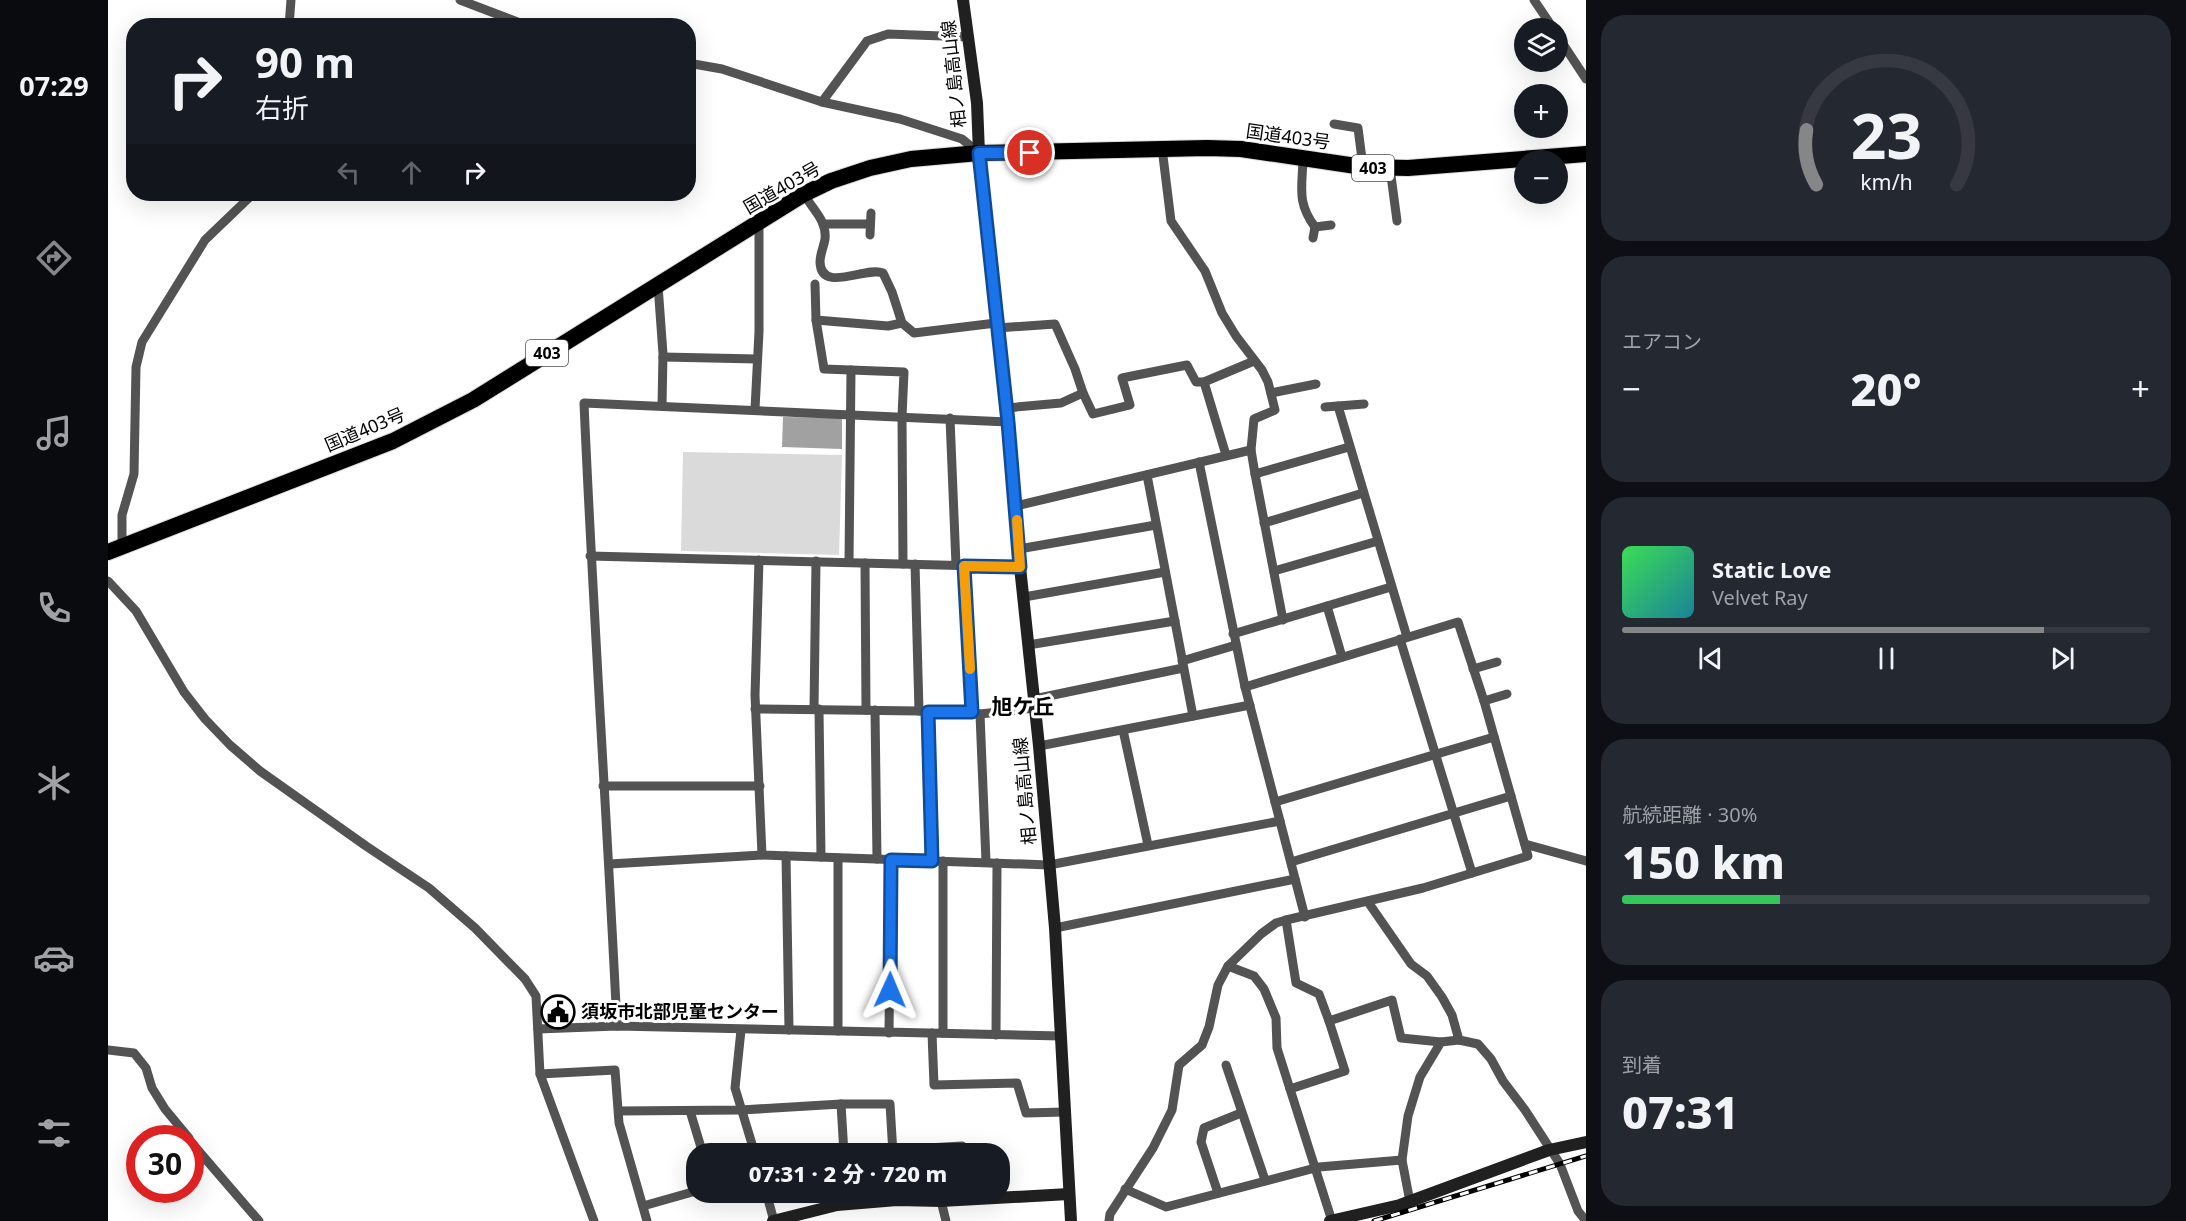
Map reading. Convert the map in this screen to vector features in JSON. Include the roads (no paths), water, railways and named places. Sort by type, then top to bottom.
[{"type":"highway","name":"国道403号","points":[[115,549],[393,441],[473,400],[804,194],[831,181],[870,168],[911,159],[979,153],[1162,148],[1241,149],[1303,160],[1390,168],[1586,154]]},
{"type":"main road","name":"相ノ島高山線","points":[[963,0],[977,103],[979,153],[1039,746],[1055,928],[1071,1221]]},
{"type":"main road","points":[[1331,1221],[1410,1202],[1549,1150],[1586,1142]]},
{"type":"main road","points":[[1010,1195],[1069,1194]]},
{"type":"main road","points":[[774,1221],[850,1203]]},
{"type":"street","points":[[290,18],[291,0]]},
{"type":"street","points":[[460,0],[507,18]]},
{"type":"street","points":[[1533,0],[1546,18]]},
{"type":"street","points":[[822,102],[867,41],[888,34],[969,37]]},
{"type":"street","points":[[1568,52],[1586,79]]},
{"type":"street","points":[[696,64],[722,69],[822,102],[900,119],[962,139],[979,153]]},
{"type":"street","points":[[1334,124],[1358,128],[1363,167]]},
{"type":"street","points":[[1162,148],[1171,221],[1205,272],[1222,313],[1236,336],[1262,370],[1271,393],[1275,410],[1254,419],[1251,450],[1283,620]]},
{"type":"street","points":[[1303,160],[1302,201],[1304,213],[1315,227],[1313,238]]},
{"type":"street","points":[[1390,168],[1397,221]]},
{"type":"street","points":[[804,194],[824,224],[825,240],[820,261],[822,271],[828,277],[838,278],[876,270],[884,273],[902,323],[914,333],[1055,324],[1095,418],[1130,405],[1122,378],[1187,365],[1196,382],[1204,382],[1254,361]]},
{"type":"street","points":[[115,549],[134,474],[136,367],[142,342],[205,240],[246,201]]},
{"type":"street","points":[[870,235],[871,213]]},
{"type":"street","points":[[755,409],[758,359],[759,224]]},
{"type":"street","points":[[824,224],[870,224]]},
{"type":"street","points":[[1315,227],[1331,225]]},
{"type":"street","points":[[815,284],[816,320],[824,369],[904,372],[903,564]]},
{"type":"street","points":[[658,285],[663,357],[662,406]]},
{"type":"street","points":[[816,320],[888,326],[902,323]]},
{"type":"street","points":[[663,357],[758,359]]},
{"type":"street","points":[[849,562],[851,370]]},
{"type":"street","points":[[1204,382],[1226,455]]},
{"type":"street","points":[[1271,393],[1316,384]]},
{"type":"street","points":[[1006,408],[1061,403],[1083,393]]},
{"type":"street","points":[[617,1026],[610,864],[603,786],[590,556],[584,403],[1008,422]]},
{"type":"street","points":[[1326,407],[1364,404]]},
{"type":"street","points":[[1338,406],[1472,873]]},
{"type":"street","points":[[950,418],[960,565],[976,713],[986,862]]},
{"type":"street","points":[[1255,474],[1349,447]]},
{"type":"street","points":[[1016,506],[1251,450]]},
{"type":"street","points":[[1199,462],[1245,687],[1305,917]]},
{"type":"street","points":[[1147,475],[1193,716]]},
{"type":"street","points":[[1264,523],[1363,493]]},
{"type":"street","points":[[1019,549],[1156,525]]},
{"type":"street","points":[[1274,571],[1378,541]]},
{"type":"street","points":[[590,556],[1020,567]]},
{"type":"street","points":[[759,560],[755,709],[762,855]]},
{"type":"street","points":[[816,561],[816,709],[821,857]]},
{"type":"street","points":[[865,563],[877,859]]},
{"type":"street","points":[[915,564],[932,861]]},
{"type":"street","points":[[1024,597],[1165,572]]},
{"type":"street","points":[[108,581],[136,610],[184,692],[230,745],[260,771],[429,888],[476,928],[525,979],[536,996],[540,1074],[594,1221]]},
{"type":"street","points":[[1233,634],[1391,587]]},
{"type":"street","points":[[1327,606],[1342,657]]},
{"type":"street","points":[[1028,645],[1174,621]]},
{"type":"street","points":[[1109,1221],[1110,1214],[1153,1148],[1172,1110],[1179,1065],[1202,1045],[1209,1027],[1218,985],[1228,966],[1261,934],[1276,923],[1286,920],[1368,902],[1528,856],[1484,701],[1458,622],[1245,687]]},
{"type":"street","points":[[755,709],[976,713],[1034,703],[1183,664],[1236,645]]},
{"type":"street","points":[[1473,669],[1497,662]]},
{"type":"street","points":[[1484,701],[1507,694]]},
{"type":"street","points":[[1039,746],[1250,705]]},
{"type":"street","points":[[1123,730],[1148,846]]},
{"type":"street","points":[[1275,802],[1494,737]]},
{"type":"street","points":[[603,786],[760,786]]},
{"type":"street","points":[[1290,862],[1511,796]]},
{"type":"street","points":[[610,864],[762,855],[1049,865],[1280,821]]},
{"type":"street","points":[[1525,844],[1586,861]]},
{"type":"street","points":[[786,856],[789,1030]]},
{"type":"street","points":[[838,858],[838,1031]]},
{"type":"street","points":[[890,1034],[891,860]]},
{"type":"street","points":[[943,861],[943,1033]]},
{"type":"street","points":[[996,1035],[997,863]]},
{"type":"street","points":[[1055,928],[1295,879]]},
{"type":"street","points":[[1368,902],[1411,964],[1427,976],[1442,997],[1452,1016],[1459,1040]]},
{"type":"street","points":[[1286,920],[1296,983],[1319,994],[1345,1071],[1290,1089]]},
{"type":"street","points":[[1228,966],[1254,976],[1264,989],[1276,1018],[1277,1048],[1331,1221]]},
{"type":"street","points":[[1329,1021],[1392,1000],[1401,1038],[1441,1042],[1459,1040],[1478,1044],[1491,1059],[1503,1081],[1560,1164],[1578,1211],[1586,1221]]},
{"type":"street","points":[[538,1029],[617,1026],[890,1034],[1061,1036]]},
{"type":"street","points":[[741,1030],[735,1088],[751,1143]]},
{"type":"street","points":[[932,1033],[934,1085],[1017,1083],[1026,1113],[1065,1112]]},
{"type":"street","points":[[1410,1202],[1402,1160],[1408,1116],[1420,1077],[1441,1042]]},
{"type":"street","points":[[108,1050],[134,1053],[146,1068],[152,1088],[178,1125]]},
{"type":"street","points":[[1226,1065],[1265,1180]]},
{"type":"street","points":[[540,1074],[615,1070],[620,1112],[619,1124],[647,1221]]},
{"type":"street","points":[[841,1104],[843,1143]]},
{"type":"street","points":[[620,1112],[890,1104],[892,1143]]},
{"type":"street","points":[[690,1111],[700,1143]]},
{"type":"street","points":[[1218,1193],[1201,1142],[1204,1128],[1241,1113]]},
{"type":"street","points":[[204,1156],[259,1221]]},
{"type":"street","points":[[1125,1190],[1166,1207],[1316,1168],[1402,1160]]},
{"type":"street","points":[[643,1206],[686,1194]]},
{"type":"street","points":[[769,1203],[774,1221]]},
{"type":"street","points":[[942,1203],[946,1221]]},
{"type":"railway","points":[[1374,1221],[1586,1156]]},
{"type":"place","name":"須坂市北部児童センター","points":[[558,1012]]},
{"type":"district","name":"旭ケ丘","points":[[1023,707]]}]
